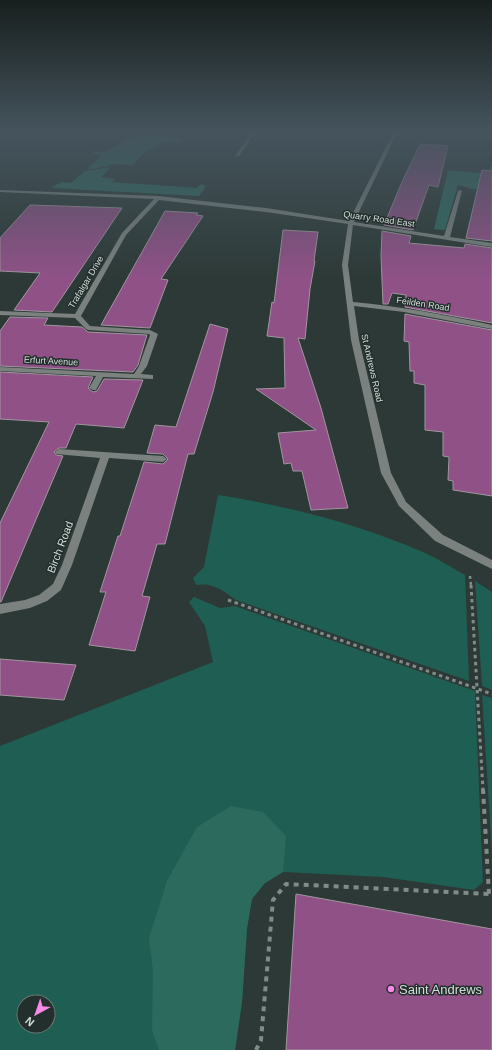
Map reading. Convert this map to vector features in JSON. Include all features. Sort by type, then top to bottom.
[{"type":"street","name":"St Andrews Road","points":[[371,182],[351,222],[345,265],[355,340],[386,473],[402,504],[439,538],[492,565]]},
{"type":"street","name":"Quarry Road East","points":[[0,191],[158,198],[266,210],[492,245]]},
{"type":"street","points":[[447,237],[460,191]]},
{"type":"street","name":"Trafalgar Drive","points":[[0,313],[77,316],[124,234],[158,198]]},
{"type":"street","name":"Feilden Road","points":[[350,304],[434,314],[492,327]]},
{"type":"street","points":[[77,316],[88,328],[150,332],[154,334],[143,366],[136,376]]},
{"type":"street","name":"Erfurt Avenue","points":[[0,368],[150,377]]},
{"type":"street","points":[[93,388],[101,374]]},
{"type":"street","points":[[59,452],[163,459]]},
{"type":"street","name":"Birch Road","points":[[0,609],[26,605],[43,598],[57,587],[67,565],[106,456]]},
{"type":"path","points":[[256,1050],[261,1040],[273,900],[286,884],[490,894],[469,553]]},
{"type":"path","points":[[228,600],[492,694]]},
{"type":"green space","points":[[61,182],[111,182],[197,188],[201,184],[206,186],[199,196],[51,188]]},
{"type":"green space","points":[[445,182],[492,182],[492,187],[484,190],[471,189],[458,185],[445,230],[434,229]]},
{"type":"green space","points":[[218,495],[245,499],[323,517],[375,533],[425,553],[465,575],[469,681],[236,600],[213,586],[202,584],[196,585],[193,578],[204,567]]},
{"type":"green space","points":[[475,581],[492,592],[492,690],[482,686]]},
{"type":"green space","points":[[194,597],[220,608],[235,606],[475,691],[483,882],[474,890],[383,877],[283,872],[265,883],[252,899],[247,928],[242,1002],[235,1050],[0,1050],[0,746],[213,662],[205,626],[189,602]]},
{"type":"green space","points":[[482,695],[492,698],[492,854]]},
{"type":"green space","points":[[231,806],[263,812],[286,836],[283,872],[265,883],[252,899],[247,928],[242,1002],[235,1050],[159,1050],[152,1030],[153,971],[149,938],[167,881],[197,827]]},
{"type":"building","points":[[402,182],[439,182],[438,187],[429,185],[413,230],[384,225]]},
{"type":"building","points":[[479,182],[492,182],[492,241],[466,238]]},
{"type":"building","points":[[30,205],[122,208],[52,312],[14,310],[40,273],[0,271],[0,238]]},
{"type":"building","points":[[165,211],[198,213],[196,215],[203,216],[161,279],[168,280],[150,328],[101,325]]},
{"type":"building","points":[[283,230],[318,232],[305,339],[298,338],[321,408],[348,508],[311,510],[302,471],[293,471],[291,463],[284,464],[278,433],[316,430],[256,389],[285,388],[284,338],[267,336],[272,302],[274,303]]},
{"type":"building","points":[[382,231],[411,236],[409,243],[464,248],[465,244],[492,248],[492,323],[405,307],[406,295],[392,293],[388,304],[383,304],[381,256]]},
{"type":"building","points":[[405,314],[492,330],[492,496],[453,490],[453,481],[448,480],[449,457],[443,456],[443,432],[425,430],[425,385],[414,383],[414,371],[410,371],[409,342],[404,341]]},
{"type":"building","points":[[10,317],[48,318],[44,325],[82,327],[88,332],[147,335],[138,365],[133,372],[0,366],[0,331]]},
{"type":"building","points":[[210,324],[228,329],[213,392],[194,454],[188,454],[165,544],[157,544],[142,596],[150,597],[135,651],[89,645],[106,592],[100,592],[144,462],[163,464],[168,459],[163,454],[147,453],[155,425],[176,427]]},
{"type":"building","points":[[0,372],[93,377],[88,388],[93,392],[97,391],[104,379],[143,380],[124,428],[76,424],[66,448],[59,448],[54,452],[56,455],[63,456],[1,602],[0,523],[49,422],[0,419]]},
{"type":"building","points":[[0,659],[76,665],[64,700],[0,695]]},
{"type":"building","name":"Saint Andrews","points":[[296,894],[492,929],[492,1050],[286,1050]]},
{"type":"place","name":"Saint Andrews","points":[[391,989]]}]
